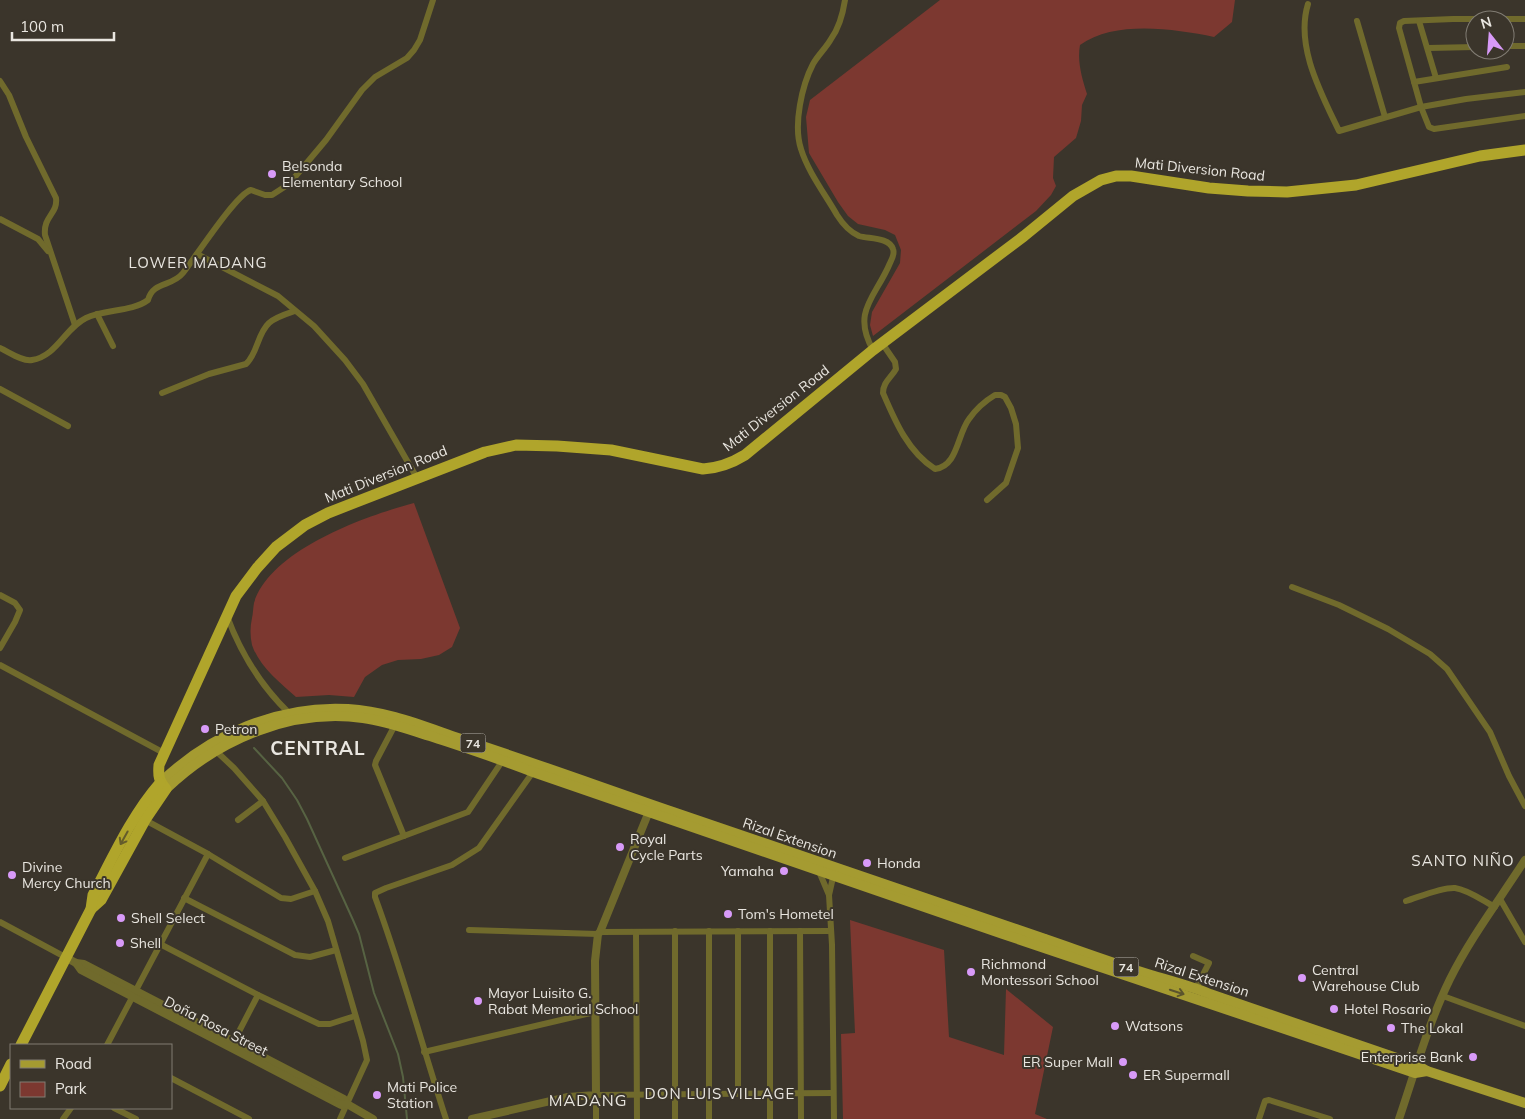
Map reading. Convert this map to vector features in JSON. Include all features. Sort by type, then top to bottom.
[{"type":"highway","name":"Mati Diversion Road","points":[[163,786],[158,772],[164,753],[226,614],[236,596],[265,558],[290,535],[328,513],[485,452],[516,445],[611,450],[704,470],[728,464],[745,454],[878,346],[1024,236],[1073,196],[1101,180],[1116,176],[1131,176],[1209,188],[1287,192],[1356,185],[1480,156],[1525,150]]},
{"type":"highway","name":"74","points":[[22,1044],[72,961],[91,909],[93,895],[109,875],[145,820],[163,786]]},
{"type":"highway","name":"74","points":[[109,875],[144,804],[163,786]]},
{"type":"highway","points":[[0,1086],[10,1066]]},
{"type":"main road","name":"Rizal Extension","points":[[163,786],[181,764],[211,744],[258,722],[290,717],[346,716],[397,722],[1416,1069]]},
{"type":"main road","name":"Rizal Extension","points":[[163,786],[216,750],[290,717]]},
{"type":"main road","name":"Rizal Extension","points":[[397,722],[533,772],[650,809]]},
{"type":"main road","name":"Rizal Extension","points":[[834,872],[1196,988],[1416,1069]]},
{"type":"main road","name":"74","points":[[1416,1069],[1525,1103]]},
{"type":"street","points":[[0,348],[28,360],[42,357],[60,343],[75,325],[85,318],[140,306],[148,300],[154,288],[181,276],[206,240],[247,191],[251,190],[265,195],[272,195],[289,184],[326,140],[362,90],[376,76],[407,58],[420,40],[433,0]]},
{"type":"street","points":[[845,0],[832,38],[814,63],[807,80],[801,100],[798,137],[800,148],[806,163],[846,227],[857,235],[889,243],[893,249],[893,257],[867,306],[864,330],[895,362],[896,369],[886,381],[884,393],[904,436],[919,457],[935,469],[941,468],[948,464],[968,420],[978,409],[995,395],[1005,397],[1011,408],[1016,424],[1018,448],[1006,482],[987,500]]},
{"type":"street","points":[[1308,4],[1304,23],[1311,64],[1338,131],[1421,107],[1525,92]]},
{"type":"street","points":[[1525,19],[1462,18],[1402,22],[1399,26],[1421,107],[1427,125],[1431,128],[1525,116]]},
{"type":"street","points":[[1358,21],[1386,117]]},
{"type":"street","points":[[1419,21],[1436,78]]},
{"type":"street","points":[[1428,48],[1465,47]]},
{"type":"street","points":[[1414,82],[1507,67]]},
{"type":"street","points":[[0,81],[9,95],[26,137],[56,198],[54,211],[44,226],[45,235],[75,325]]},
{"type":"street","points":[[0,219],[38,240],[51,254]]},
{"type":"street","points":[[197,254],[278,296],[314,326],[345,360],[379,410],[417,478]]},
{"type":"street","points":[[162,392],[209,374],[246,364],[270,322],[295,311]]},
{"type":"street","points":[[97,314],[113,346]]},
{"type":"street","points":[[0,389],[68,426]]},
{"type":"street","points":[[1292,588],[1339,605],[1388,629],[1430,654],[1447,669],[1490,732],[1509,776],[1525,806]]},
{"type":"street","points":[[0,595],[14,603],[20,610],[0,648]]},
{"type":"street","points":[[226,614],[238,644],[251,668],[260,682],[290,717]]},
{"type":"street","points":[[0,665],[164,753]]},
{"type":"street","points":[[397,722],[376,761],[376,765],[404,836]]},
{"type":"street","points":[[216,750],[263,801],[315,891],[328,921],[367,1060],[340,1119]]},
{"type":"street","points":[[345,858],[468,812],[504,760]]},
{"type":"street","points":[[446,1119],[424,1052],[402,972],[375,893],[452,865],[479,848],[533,772]]},
{"type":"street","points":[[238,820],[263,801]]},
{"type":"street","points":[[596,1119],[596,952],[599,933],[650,809]]},
{"type":"street","points":[[145,820],[208,854],[281,898],[291,899],[315,891]]},
{"type":"street","points":[[109,1044],[208,854]]},
{"type":"street","points":[[1399,1119],[1429,1028],[1443,996],[1461,960],[1525,860]]},
{"type":"street","points":[[819,867],[829,896]]},
{"type":"street","points":[[834,872],[829,896],[834,1119]]},
{"type":"street","points":[[1406,902],[1449,888],[1457,888],[1495,907]]},
{"type":"street","points":[[184,898],[295,955],[310,958],[336,950]]},
{"type":"street","points":[[1500,899],[1525,942]]},
{"type":"street","points":[[0,922],[72,961]]},
{"type":"street","points":[[469,930],[599,933],[831,931]]},
{"type":"street","points":[[709,931],[709,1119]]},
{"type":"street","points":[[738,931],[738,1094]]},
{"type":"street","points":[[770,931],[770,1119]]},
{"type":"street","points":[[800,931],[801,1119]]},
{"type":"street","points":[[636,932],[636,1119]]},
{"type":"street","points":[[675,932],[675,1119]]},
{"type":"street","points":[[160,944],[258,995],[319,1024],[330,1024],[355,1016]]},
{"type":"street","points":[[1193,956],[1209,963],[1196,988]]},
{"type":"street","name":"Doña Rosa Street","points":[[72,961],[84,964],[134,994],[344,1099],[347,1104],[373,1119]]},
{"type":"street","points":[[232,1044],[258,995]]},
{"type":"street","points":[[1443,996],[1525,1026]]},
{"type":"street","points":[[424,1052],[596,1012]]},
{"type":"street","points":[[172,1079],[249,1119]]},
{"type":"street","points":[[472,1119],[568,1097],[596,1095],[833,1093]]},
{"type":"street","points":[[1258,1119],[1265,1101],[1269,1100],[1321,1118],[1330,1119]]},
{"type":"street","points":[[116,1109],[136,1119]]},
{"type":"green space","points":[[940,0],[1235,0],[1232,22],[1214,37],[1163,29],[1127,29],[1094,37],[1080,45],[1080,64],[1087,94],[1082,105],[1081,121],[1076,138],[1054,157],[1053,178],[1056,186],[1051,195],[1036,211],[873,336],[870,325],[872,312],[900,263],[901,250],[895,235],[885,230],[858,224],[848,216],[838,202],[809,153],[806,117],[810,100]]},
{"type":"green space","points":[[414,503],[460,628],[452,647],[439,655],[421,659],[398,660],[382,665],[365,677],[354,697],[329,695],[296,697],[265,667],[252,645],[251,628],[254,603],[263,584],[279,567],[299,551],[322,538],[346,526]]},
{"type":"green space","points":[[850,920],[944,950],[949,1037],[1004,1055],[1006,989],[1053,1027],[1035,1114],[1047,1119],[843,1119],[841,1034],[855,1033]]},
{"type":"waterway","points":[[254,748],[282,778],[297,800],[359,934],[374,993],[398,1054],[403,1077],[407,1119]]},
{"type":"place","name":"Belsonda Elementary School","points":[[272,174]]},
{"type":"place","name":"Petron","points":[[205,729]]},
{"type":"place","name":"Royal Cycle Parts","points":[[620,847]]},
{"type":"place","name":"Honda","points":[[867,863]]},
{"type":"place","name":"Yamaha","points":[[784,871]]},
{"type":"place","name":"Divine Mercy Church","points":[[12,875]]},
{"type":"place","name":"Tom's Hometel","points":[[728,914]]},
{"type":"place","name":"Shell Select","points":[[121,918]]},
{"type":"place","name":"Shell","points":[[120,943]]},
{"type":"place","name":"Richmond Montessori School","points":[[971,972]]},
{"type":"place","name":"Central Warehouse Club","points":[[1302,978]]},
{"type":"place","name":"Mayor Luisito G. Rabat Memorial School","points":[[478,1001]]},
{"type":"place","name":"Hotel Rosario","points":[[1334,1009]]},
{"type":"place","name":"Watsons","points":[[1115,1026]]},
{"type":"place","name":"The Lokal","points":[[1391,1028]]},
{"type":"place","name":"Enterprise Bank","points":[[1473,1057]]},
{"type":"place","name":"ER Super Mall","points":[[1123,1062]]},
{"type":"place","name":"ER Supermall","points":[[1133,1075]]},
{"type":"place","name":"Mati Police Station","points":[[377,1095]]},
{"type":"district","name":"LOWER MADANG","points":[[198,262]]},
{"type":"district","name":"CENTRAL","points":[[318,748]]},
{"type":"district","name":"SANTO NIÑO","points":[[1463,860]]},
{"type":"district","name":"DON LUIS VILLAGE","points":[[720,1093]]},
{"type":"district","name":"MADANG","points":[[588,1100]]}]
